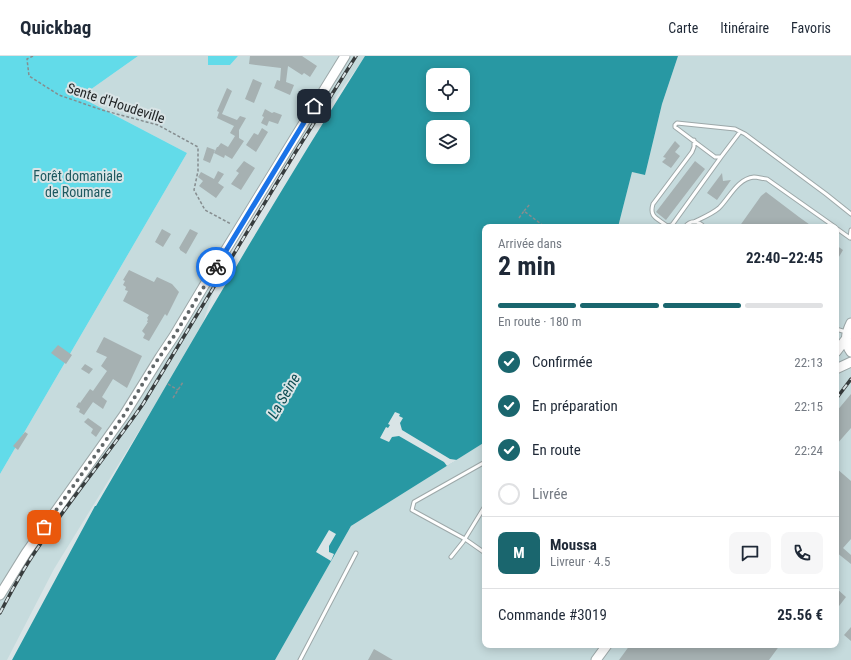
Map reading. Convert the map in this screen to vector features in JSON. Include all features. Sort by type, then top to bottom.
[{"type":"main road","points":[[0,596],[26,553],[124,415],[345,56]]},
{"type":"main road","points":[[851,323],[841,342],[848,347],[851,352]]},
{"type":"main road","points":[[839,368],[851,362]]},
{"type":"main road","points":[[596,660],[605,648]]},
{"type":"lane","points":[[721,157],[715,157],[675,126],[675,124],[735,129],[745,134],[851,214]]},
{"type":"lane","points":[[673,224],[740,132]]},
{"type":"lane","points":[[665,224],[652,214],[652,204],[692,152],[694,140]]},
{"type":"lane","points":[[687,224],[702,218],[718,208],[744,180],[755,177],[766,180],[831,224]]},
{"type":"lane","points":[[694,222],[700,224]]},
{"type":"lane","points":[[839,230],[850,238],[851,230]]},
{"type":"lane","points":[[482,464],[414,502],[412,510],[465,540],[482,552]]},
{"type":"lane","points":[[451,557],[465,540],[482,511]]},
{"type":"lane","points":[[300,660],[356,553]]},
{"type":"path","name":"Sente d'Houdeville","points":[[33,56],[27,59],[29,76],[59,95],[102,110],[158,125],[198,147],[198,171],[194,190],[205,210],[231,224]]},
{"type":"path","points":[[519,218],[530,204]]},
{"type":"path","points":[[524,211],[541,224]]},
{"type":"path","points":[[173,398],[183,382]]},
{"type":"path","points":[[168,384],[178,390]]},
{"type":"shaded area","points":[[138,56],[208,56],[208,65],[230,65],[238,56],[366,56],[231,240],[198,337],[54,569],[7,660],[0,660],[0,474],[187,153],[80,97]]},
{"type":"shaded area","points":[[678,56],[851,56],[851,660],[275,660],[351,526],[482,444],[482,648],[839,648],[839,224],[619,224],[632,172],[645,175],[662,104]]},
{"type":"green space","name":"Forêt domaniale de Roumare","points":[[0,56],[138,56],[80,97],[187,153],[0,474]]},
{"type":"green space","points":[[208,56],[238,56],[230,65],[208,65]]},
{"type":"water","name":"La Seine","points":[[365,56],[678,56],[662,104],[645,175],[632,172],[619,224],[482,224],[482,444],[351,526],[275,660],[12,660],[95,506],[195,336]]},
{"type":"pier","points":[[395,412],[400,414],[399,416],[403,418],[400,423],[402,430],[450,459],[457,460],[447,466],[444,462],[399,436],[392,437],[389,442],[380,438],[386,427],[388,428],[390,425],[388,424]]},
{"type":"pier","points":[[329,530],[336,534],[329,546],[329,552],[334,554],[331,561],[316,552]]},
{"type":"building","points":[[250,56],[302,56],[317,66],[310,77],[304,73],[302,75],[288,66],[286,82],[294,85],[290,95],[274,88],[277,80],[280,81],[281,68],[249,64]]},
{"type":"building","points":[[253,79],[262,83],[254,103],[245,99]]},
{"type":"building","points":[[227,88],[232,91],[222,114],[237,120],[240,116],[246,118],[239,130],[239,138],[244,141],[232,159],[225,155],[224,158],[214,153],[221,143],[228,147],[235,136],[230,133],[234,126],[217,118],[219,112],[217,111]]},
{"type":"building","points":[[265,109],[272,113],[274,112],[282,115],[278,124],[269,121],[267,126],[261,123],[264,117],[262,116]]},
{"type":"building","points":[[262,128],[268,132],[256,152],[246,145],[254,133],[258,135]]},
{"type":"building","points":[[675,141],[680,146],[675,152],[680,156],[671,168],[662,162],[666,158],[663,157]]},
{"type":"building","points":[[207,147],[215,150],[210,163],[203,160]]},
{"type":"building","points":[[244,161],[255,168],[241,190],[231,184],[239,173],[236,171]]},
{"type":"building","points":[[695,161],[705,169],[666,220],[656,212]]},
{"type":"building","points":[[218,171],[224,174],[218,183],[224,187],[216,198],[199,186],[203,181],[198,177],[201,172],[214,179]]},
{"type":"building","points":[[722,173],[723,181],[731,180],[717,200],[707,193]]},
{"type":"building","points":[[766,192],[809,224],[741,224],[761,196]]},
{"type":"building","points":[[162,229],[171,234],[163,247],[155,242]]},
{"type":"building","points":[[190,229],[198,233],[186,254],[179,248]]},
{"type":"building","points":[[839,247],[843,250],[839,257]]},
{"type":"building","points":[[129,270],[154,282],[157,277],[172,284],[179,292],[167,316],[165,314],[149,341],[143,338],[145,334],[142,331],[148,322],[147,318],[149,315],[123,301],[128,291],[125,290],[126,287],[123,285],[125,281],[123,280]]},
{"type":"building","points":[[104,337],[142,356],[127,388],[113,379],[102,397],[107,401],[103,409],[93,402],[84,415],[79,412],[80,409],[76,407],[90,389],[93,391],[107,371],[101,366],[107,357],[96,352]]},
{"type":"building","points":[[58,345],[72,355],[66,364],[51,353]]},
{"type":"building","points":[[85,364],[93,369],[89,374],[81,369]]},
{"type":"building","points":[[851,394],[851,428],[839,442],[839,408]]},
{"type":"building","points":[[88,418],[102,428],[96,437],[91,433],[93,429],[84,422]]},
{"type":"building","points":[[25,432],[28,434],[18,450],[13,446]]},
{"type":"building","points":[[839,471],[851,481],[851,539],[843,548],[851,555],[851,564],[839,554]]},
{"type":"building","points":[[839,591],[846,597],[839,606]]},
{"type":"building","points":[[851,627],[851,641],[844,635]]},
{"type":"building","points":[[628,648],[778,648],[769,660],[619,660]]},
{"type":"building","points":[[374,649],[393,660],[368,660]]},
{"type":"railway","points":[[0,613],[35,552],[61,514],[143,404],[295,153],[356,56]]},
{"type":"railway","points":[[839,395],[851,379]]},
{"type":"way so far","points":[[44,527],[110,437],[216,267]]},
{"type":"route","points":[[216,267],[314,106]]}]
